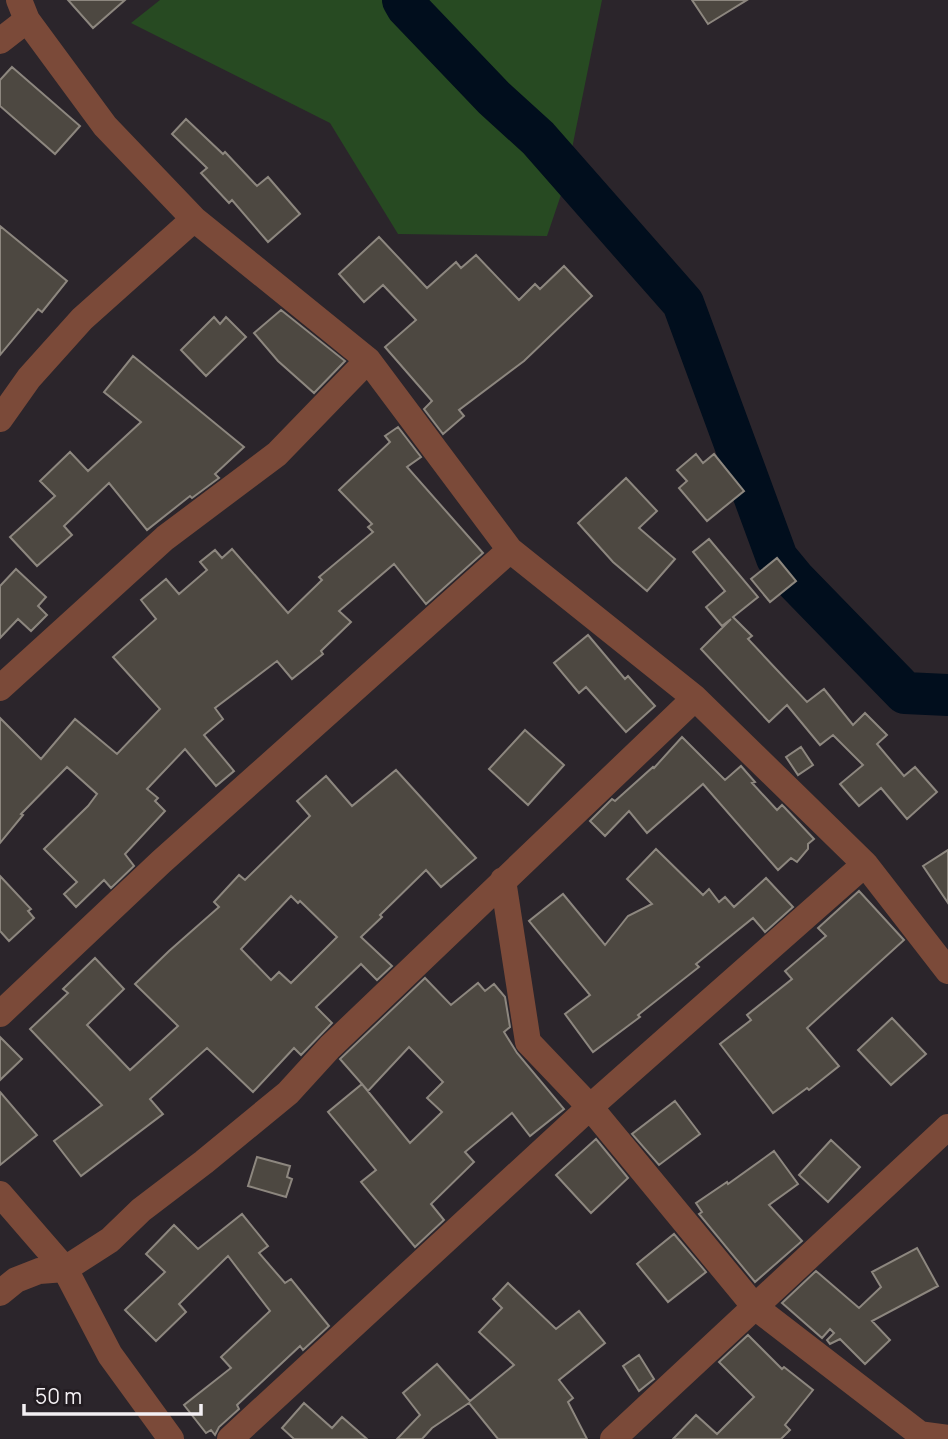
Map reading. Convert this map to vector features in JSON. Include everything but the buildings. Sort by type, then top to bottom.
[{"type":"street","points":[[0,41],[23,10],[105,126],[194,219],[368,360],[510,550],[695,698],[864,864],[948,971]]},
{"type":"street","points":[[0,419],[29,378],[82,319],[194,219]]},
{"type":"street","points":[[0,688],[165,538],[276,454],[368,360]]},
{"type":"street","points":[[0,1014],[161,862],[510,550]]},
{"type":"street","points":[[0,1293],[16,1280],[39,1271],[65,1269],[110,1240],[141,1210],[204,1163],[288,1093],[330,1047],[695,698]]},
{"type":"street","points":[[230,1439],[590,1107],[864,864]]},
{"type":"street","points":[[503,880],[527,1042],[590,1107],[755,1307],[919,1437],[948,1438]]},
{"type":"street","points":[[613,1439],[948,1127]]},
{"type":"street","points":[[0,1194],[65,1269],[110,1355],[171,1439]]},
{"type":"green space","points":[[160,0],[602,0],[565,183],[547,236],[398,234],[330,123],[131,23]]},
{"type":"waterway","points":[[403,0],[494,98],[538,138],[683,303],[777,558],[905,693],[948,695]]}]
